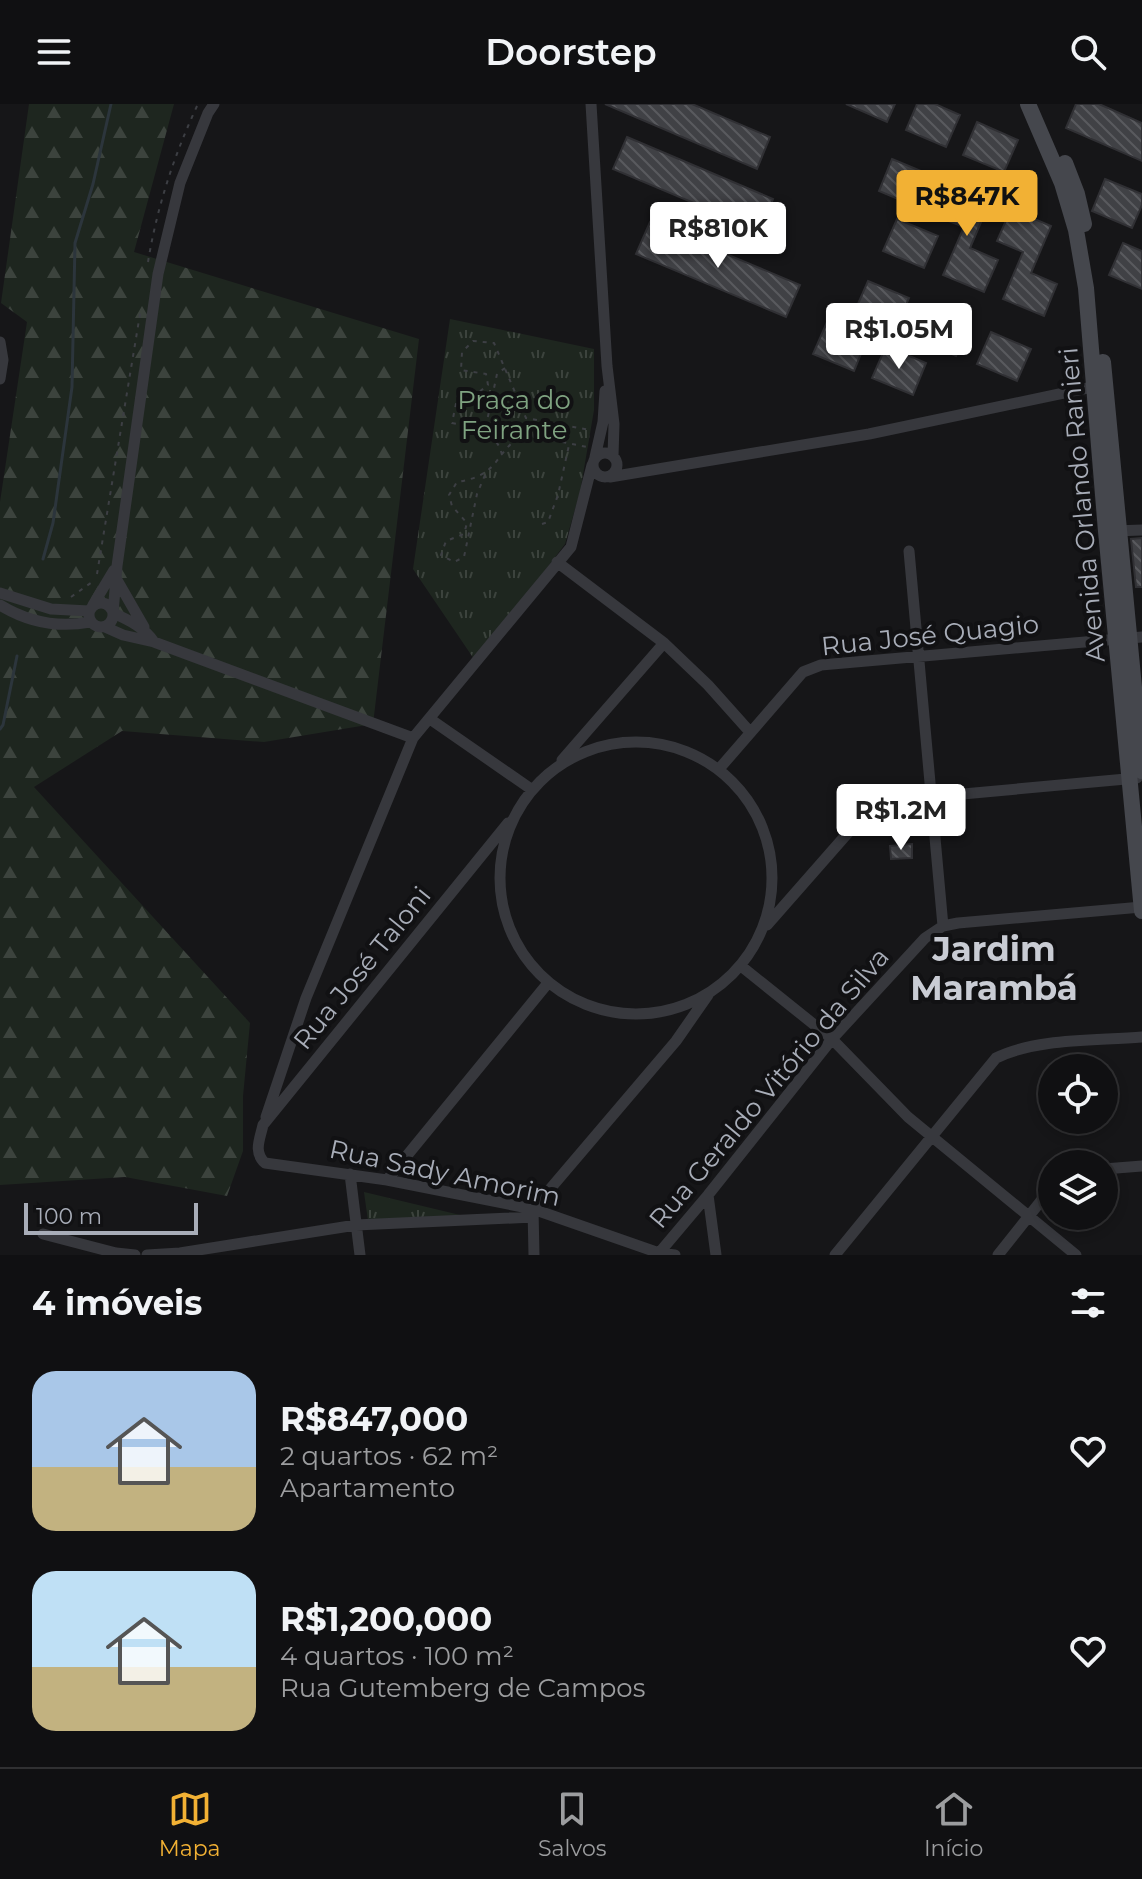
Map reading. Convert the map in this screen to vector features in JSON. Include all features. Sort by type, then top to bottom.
[{"type":"main road","name":"Avenida Orlando Ranieri","points":[[1028,104],[1062,183],[1076,230],[1100,386]]},
{"type":"main road","name":"Avenida Orlando Ranieri","points":[[1038,104],[1077,194],[1089,243],[1113,531],[1129,638],[1138,775],[1142,908]]},
{"type":"street","points":[[105,627],[111,622],[113,613],[116,572],[158,274],[180,183],[214,104]]},
{"type":"street","points":[[583,501],[606,477],[615,473],[591,104]]},
{"type":"street","points":[[0,342],[3,360],[0,379]]},
{"type":"street","points":[[263,1125],[306,998],[413,738],[575,539],[603,422],[607,366]]},
{"type":"street","points":[[593,457],[597,475],[606,477],[869,434],[1100,386]]},
{"type":"street","points":[[593,457],[607,453],[645,471]]},
{"type":"street","points":[[1113,531],[1142,530]]},
{"type":"street","points":[[909,551],[943,926],[1142,908]]},
{"type":"street","points":[[557,562],[664,643],[708,685],[750,732]]},
{"type":"street","points":[[91,613],[116,572]]},
{"type":"street","points":[[116,572],[152,638]]},
{"type":"street","points":[[0,593],[51,609],[91,613]]},
{"type":"street","points":[[0,605],[58,626],[91,613],[104,603],[113,613],[130,621],[152,638]]},
{"type":"street","points":[[91,613],[97,627],[123,635],[152,638],[413,738]]},
{"type":"street","name":"Rua José Quagio","points":[[719,769],[803,672],[821,665],[1129,638]]},
{"type":"street","points":[[664,643],[557,766],[531,789],[512,819],[499,862],[502,907],[518,949],[548,983],[585,1005],[627,1014],[669,1011],[709,994]]},
{"type":"street","points":[[430,719],[531,789]]},
{"type":"street","points":[[557,766],[588,750],[621,742],[644,742],[689,752],[719,769],[749,801],[768,841],[773,885],[764,928]]},
{"type":"street","points":[[534,1255],[533,1213],[676,1041],[709,994],[741,966],[764,928],[875,802],[1138,775]]},
{"type":"street","name":"Rua José Taloni","points":[[257,1149],[263,1125],[512,819]]},
{"type":"street","name":"Rua Geraldo Vitório da Silva","points":[[659,1253],[832,1039],[925,938],[943,926]]},
{"type":"street","points":[[741,966],[832,1039],[908,1117],[1076,1255]]},
{"type":"street","points":[[387,1180],[548,983]]},
{"type":"street","points":[[835,1255],[996,1058],[1010,1050],[1031,1046],[1142,1037]]},
{"type":"street","name":"Rua Sady Amorim","points":[[257,1149],[258,1157],[265,1163],[387,1180],[533,1213],[659,1253],[675,1255]]},
{"type":"street","points":[[1118,1168],[1142,1166]]},
{"type":"street","points":[[350,1174],[360,1255]]},
{"type":"street","points":[[708,1195],[716,1255]]},
{"type":"street","points":[[998,1255],[1038,1204]]},
{"type":"street","points":[[147,1255],[180,1254],[356,1225],[533,1213]]},
{"type":"street","points":[[43,1234],[135,1255]]},
{"type":"path","points":[[147,271],[154,224],[177,148],[198,104]]},
{"type":"path","points":[[67,600],[96,579],[142,302]]},
{"type":"path","points":[[502,455],[499,443],[492,437],[476,427],[452,423],[459,389],[479,392],[488,385],[486,374],[461,370],[462,352],[473,341],[494,343],[526,418],[595,431]]},
{"type":"path","points":[[492,437],[487,421],[497,374],[505,368]]},
{"type":"path","points":[[485,475],[457,482],[449,495],[452,506],[467,523],[464,534],[446,541],[441,555],[454,562],[464,557],[477,494],[485,475],[515,439],[523,434],[570,443],[593,457]]},
{"type":"path","points":[[492,437],[515,439]]},
{"type":"path","points":[[542,524],[548,522],[558,495],[570,443]]},
{"type":"green space","points":[[29,104],[174,104],[134,252],[419,339],[373,724],[264,742],[122,731],[34,787],[250,1023],[243,1096],[243,1151],[227,1196],[125,1177],[0,1185],[0,502],[27,322],[1,303]]},
{"type":"green space","name":"Praça do Feirante","points":[[450,319],[594,349],[594,410],[580,492],[565,544],[476,662],[413,569]]},
{"type":"green space","points":[[364,1192],[485,1221],[369,1228]]},
{"type":"building","points":[[605,104],[692,104],[770,137],[757,169]]},
{"type":"building","points":[[846,104],[895,104],[887,122]]},
{"type":"building","points":[[917,104],[935,104],[960,115],[946,147],[906,130]]},
{"type":"building","points":[[1076,104],[1099,104],[1142,123],[1142,161],[1066,128]]},
{"type":"building","points":[[977,122],[1018,140],[1004,172],[963,155]]},
{"type":"building","points":[[627,137],[773,199],[760,231],[613,169]]},
{"type":"building","points":[[892,159],[933,176],[919,208],[879,191]]},
{"type":"building","points":[[1105,179],[1142,194],[1142,205],[1132,228],[1092,211]]},
{"type":"building","points":[[950,183],[990,201],[970,248],[998,260],[984,292],[943,275],[964,227],[936,216]]},
{"type":"building","points":[[1011,209],[1051,226],[1031,273],[1057,284],[1044,316],[1003,299],[1023,252],[997,241]]},
{"type":"building","points":[[897,219],[938,236],[924,268],[883,251]]},
{"type":"building","points":[[650,222],[800,285],[786,317],[636,254]]},
{"type":"building","points":[[1123,243],[1142,251],[1142,289],[1109,275]]},
{"type":"building","points":[[868,281],[909,298],[895,330],[854,313]]},
{"type":"building","points":[[930,306],[970,323],[956,356],[916,338]]},
{"type":"building","points":[[827,322],[867,339],[854,371],[813,354]]},
{"type":"building","points":[[991,332],[1031,349],[1017,381],[977,364]]},
{"type":"building","points":[[886,346],[926,363],[913,395],[872,378]]},
{"type":"building","points":[[1142,538],[1142,587],[1136,587],[1131,539]]},
{"type":"building","points":[[912,844],[912,858],[891,859],[890,846]]},
{"type":"waterway","points":[[43,559],[53,523],[72,387],[75,243],[93,184],[111,104]]},
{"type":"waterway","points":[[0,729],[17,656]]},
{"type":"district","name":"Jardim Marambá","points":[[994,968]]}]
